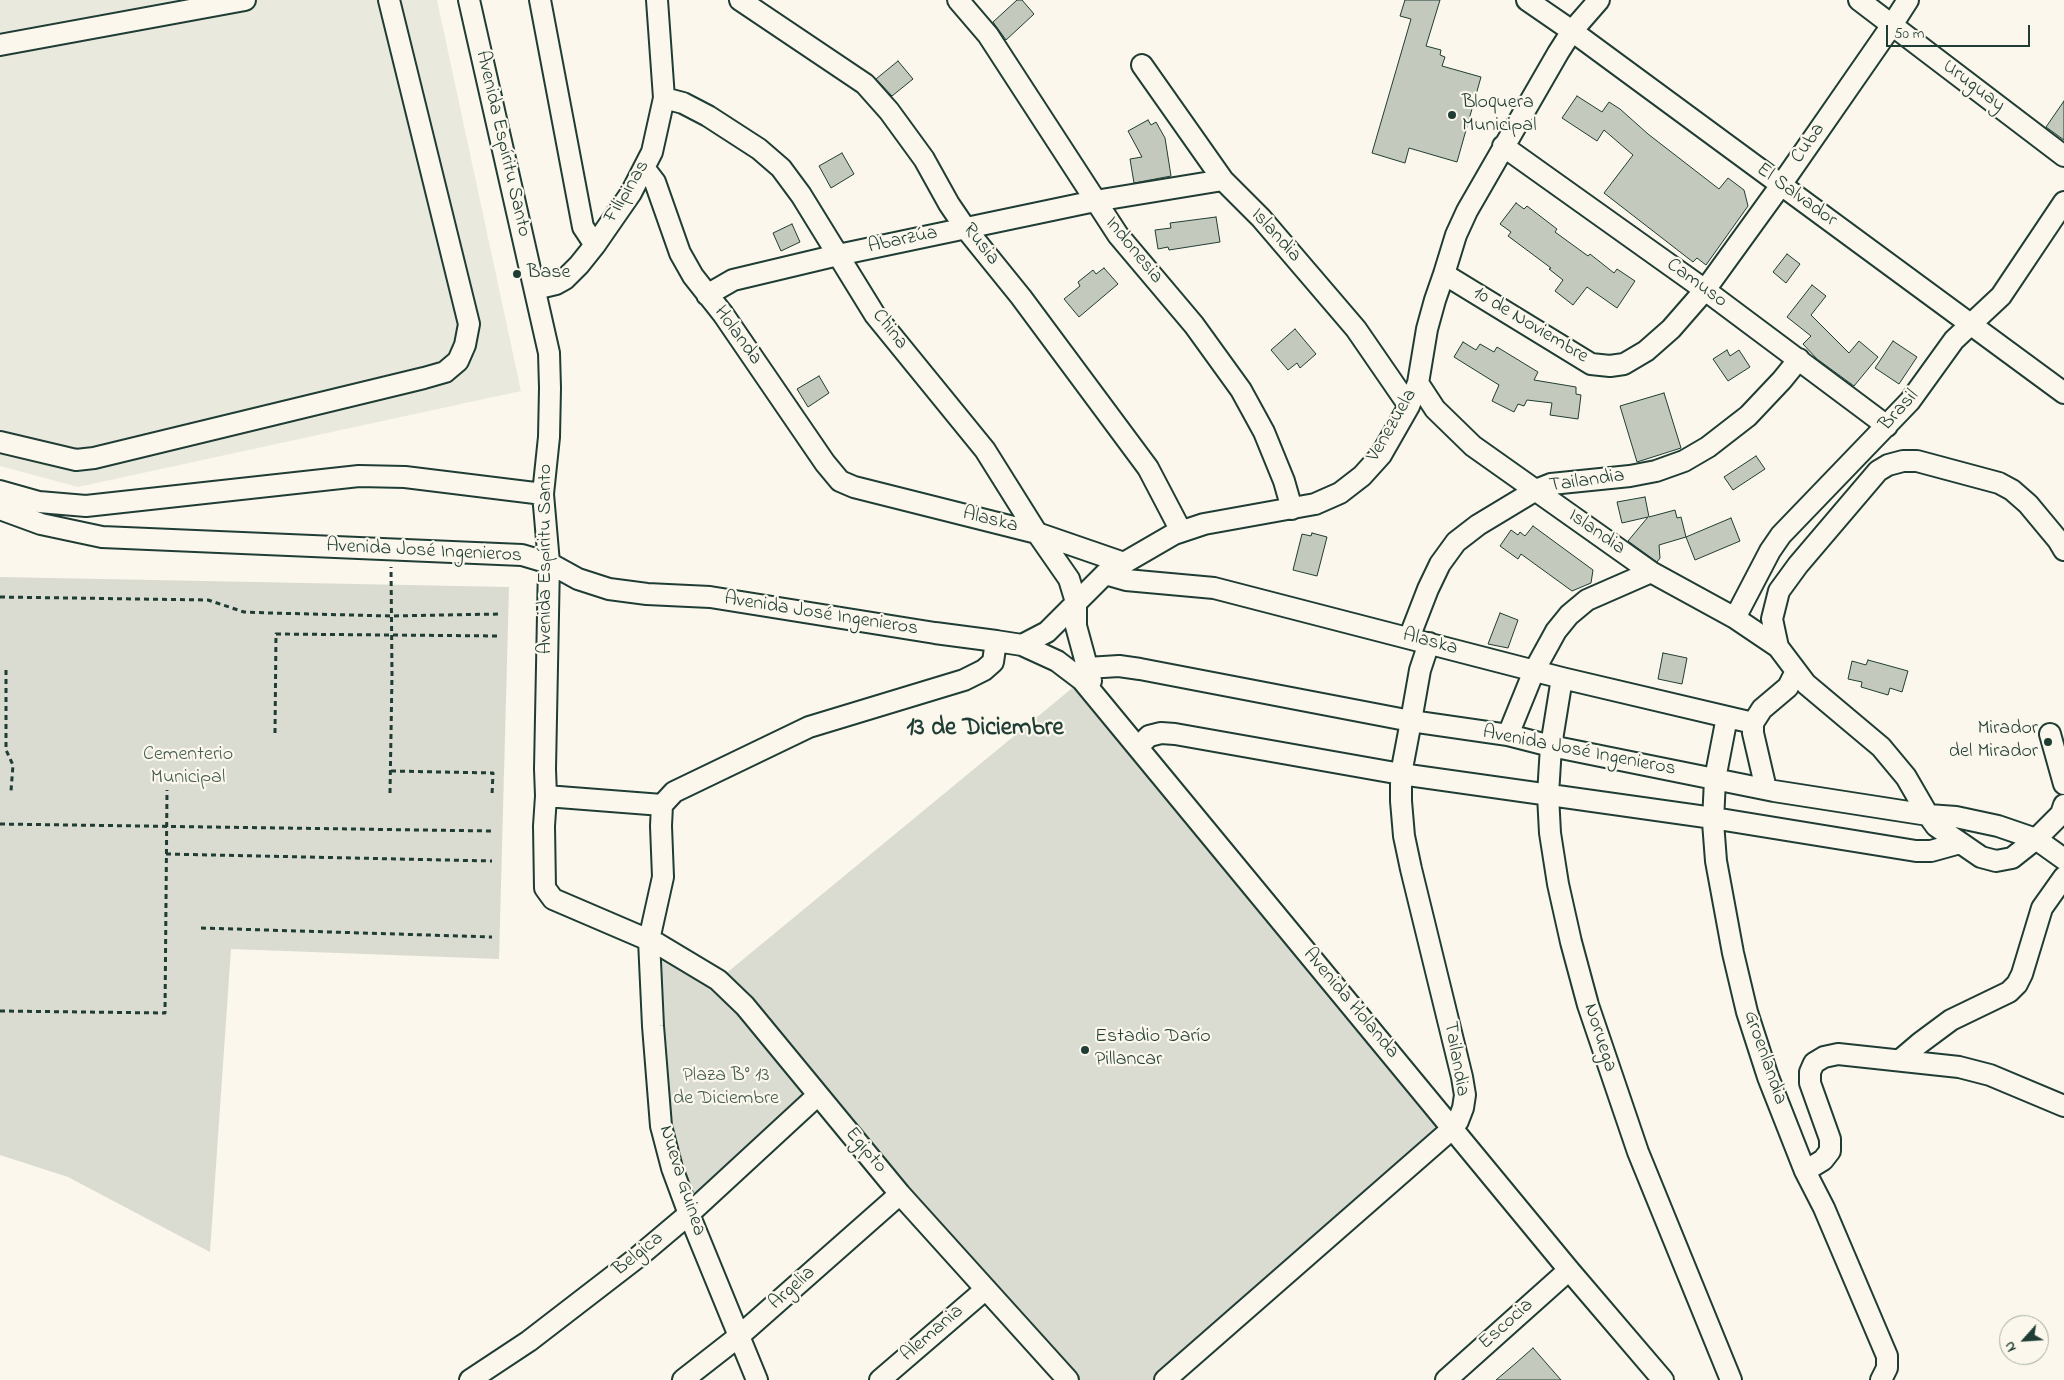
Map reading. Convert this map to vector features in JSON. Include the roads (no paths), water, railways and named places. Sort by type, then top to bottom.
[{"type":"street","points":[[0,45],[245,0]]},
{"type":"street","points":[[0,442],[76,460],[94,458],[424,378],[445,372],[458,360],[465,345],[469,324],[389,0]]},
{"type":"street","name":"Avenida Espíritu Santo","points":[[469,0],[549,353],[549,437],[543,494],[549,563],[544,888],[553,899],[649,940]]},
{"type":"street","points":[[540,0],[583,227],[595,245]]},
{"type":"street","name":"Filipinas","points":[[535,290],[556,284],[565,279],[595,245],[645,169],[652,152],[664,98],[657,0]]},
{"type":"street","name":"Rusia","points":[[740,0],[865,84],[889,111],[924,159],[949,204],[966,229],[1021,297],[1148,468],[1180,531]]},
{"type":"street","name":"Indonesia","points":[[958,0],[988,35],[1118,235],[1194,325],[1241,390],[1264,432],[1284,481],[1292,509]]},
{"type":"street","name":"El Salvador","points":[[1528,0],[2064,393]]},
{"type":"street","name":"Venezuela","points":[[1022,645],[1047,632],[1105,574],[1180,531],[1204,524],[1315,504],[1340,493],[1362,476],[1381,455],[1409,406],[1418,383],[1427,329],[1456,235],[1536,88],[1572,31],[1599,0]]},
{"type":"street","name":"Uruguay","points":[[1859,0],[2064,156]]},
{"type":"street","name":"Cuba","points":[[1646,351],[1671,329],[1705,290],[1781,185],[1908,0]]},
{"type":"street","name":"Islandia","points":[[1142,65],[1223,180],[1261,218],[1356,329],[1409,406]]},
{"type":"street","name":"China","points":[[664,98],[683,103],[708,116],[759,149],[781,168],[801,195],[876,315],[985,450],[1069,579],[1076,602],[1076,626],[1097,699]]},
{"type":"street","name":"Camuso","points":[[1503,146],[1705,290],[1887,426]]},
{"type":"street","name":"Holanda","points":[[645,169],[655,182],[680,253],[707,296],[723,314],[825,463],[840,480],[854,487]]},
{"type":"street","name":"Abarzúa","points":[[707,296],[733,280],[838,255],[1095,201],[1223,180]]},
{"type":"street","name":"Brasil","points":[[1735,618],[1770,551],[1781,535],[1887,426],[1921,387],[1954,340],[2001,296],[2064,202]]},
{"type":"street","name":"10 de Noviembre","points":[[1444,274],[1591,364],[1610,366],[1624,364],[1646,351]]},
{"type":"street","name":"Tailandia","points":[[1409,638],[1436,572],[1456,542],[1478,525],[1536,490],[1551,484],[1630,476],[1647,473],[1684,461],[1708,447],[1748,416],[1799,359]]},
{"type":"street","name":"Islandia","points":[[1418,383],[1435,409],[1473,446],[1650,572],[1735,618],[1778,647]]},
{"type":"street","points":[[2064,550],[2028,504],[2012,490],[1999,483],[1917,460],[1903,461],[1888,465],[1878,471],[1798,565],[1779,591],[1772,620],[1778,647],[1806,684],[1881,747],[1906,777],[1936,826],[1981,857],[1996,861],[2012,858],[2058,823],[2064,805]]},
{"type":"street","points":[[0,491],[39,502],[86,506],[359,476],[405,477],[543,494]]},
{"type":"street","name":"Alaska","points":[[854,487],[1037,532],[1124,563]]},
{"type":"street","name":"Avenida José Ingenieros","points":[[0,509],[41,524],[102,536],[522,555],[549,563],[578,579],[609,589],[647,594],[710,597],[1022,645]]},
{"type":"street","points":[[1508,735],[1534,671],[1556,632],[1569,615],[1586,600],[1650,572]]},
{"type":"street","name":"Alaska","points":[[1105,574],[1126,580],[1214,588],[1534,671],[1753,723]]},
{"type":"street","points":[[546,796],[662,805],[674,792],[809,727],[964,680],[984,670],[993,662],[996,640]]},
{"type":"street","name":"Tailandia","points":[[1165,1380],[1452,1128],[1458,1121],[1463,1108],[1465,1096],[1462,1077],[1404,836],[1401,801],[1402,774],[1420,670],[1429,643]]},
{"type":"street","name":"Avenida Holanda","points":[[1022,645],[1057,661],[1082,680],[1569,1270],[1663,1380]]},
{"type":"street","name":"Avenida José Ingenieros","points":[[1087,668],[1119,666],[1140,668],[1411,721],[1508,735],[1551,746],[1766,789],[1928,815],[1956,817],[2036,838],[2064,859]]},
{"type":"street","points":[[1766,789],[1753,733],[1753,723],[1762,709],[1788,687],[1796,671]]},
{"type":"street","name":"Noruega","points":[[1562,678],[1551,746],[1548,795],[1550,833],[1558,884],[1588,1005],[1638,1152],[1731,1380]]},
{"type":"street","name":"Groenlandia","points":[[1727,717],[1715,779],[1713,818],[1716,861],[1733,953],[1747,1012],[1768,1076],[1805,1171],[1824,1208],[1887,1356],[1887,1368],[1881,1380]]},
{"type":"street","points":[[1138,747],[1149,736],[1162,733],[1175,734],[1402,774],[1713,818],[1916,851],[1931,851],[1960,843]]},
{"type":"street","points":[[2050,734],[2064,784]]},
{"type":"street","name":"Nueva Guinea","points":[[662,805],[663,877],[649,940],[653,1026],[661,1126],[672,1168],[689,1214],[757,1380]]},
{"type":"street","points":[[2007,829],[2058,823]]},
{"type":"street","points":[[1900,1060],[1951,1020],[2009,992],[2017,984],[2022,974],[2042,908],[2064,877]]},
{"type":"street","name":"Egipto","points":[[649,940],[718,980],[745,1006],[900,1194],[1068,1380]]},
{"type":"street","points":[[1805,1171],[1823,1160],[1830,1150],[1830,1139],[1810,1083],[1810,1072],[1814,1064],[1824,1057],[1838,1054],[1959,1067],[1990,1075],[2064,1106]]},
{"type":"street","name":"Belgica","points":[[470,1380],[536,1336],[638,1257],[689,1214],[818,1095]]},
{"type":"street","name":"Argelia","points":[[683,1380],[738,1337],[900,1194]]},
{"type":"street","name":"Escocia","points":[[1446,1380],[1569,1270]]},
{"type":"street","name":"Alemania","points":[[880,1380],[986,1289]]},
{"type":"place","name":"Bloquera Municipal","points":[[1452,115]]},
{"type":"place","name":"Base","points":[[517,274]]},
{"type":"place","name":"Mirador del Mirador","points":[[2048,742]]},
{"type":"place","name":"Estadio Darío Pillancar","points":[[1085,1050]]},
{"type":"district","name":"13 de Diciembre","points":[[985,730]]},
{"type":"park label","name":"Cementerio Municipal","points":[[188,768]]},
{"type":"park label","name":"Plaza B° 13 de Diciembre","points":[[726,1088]]}]
